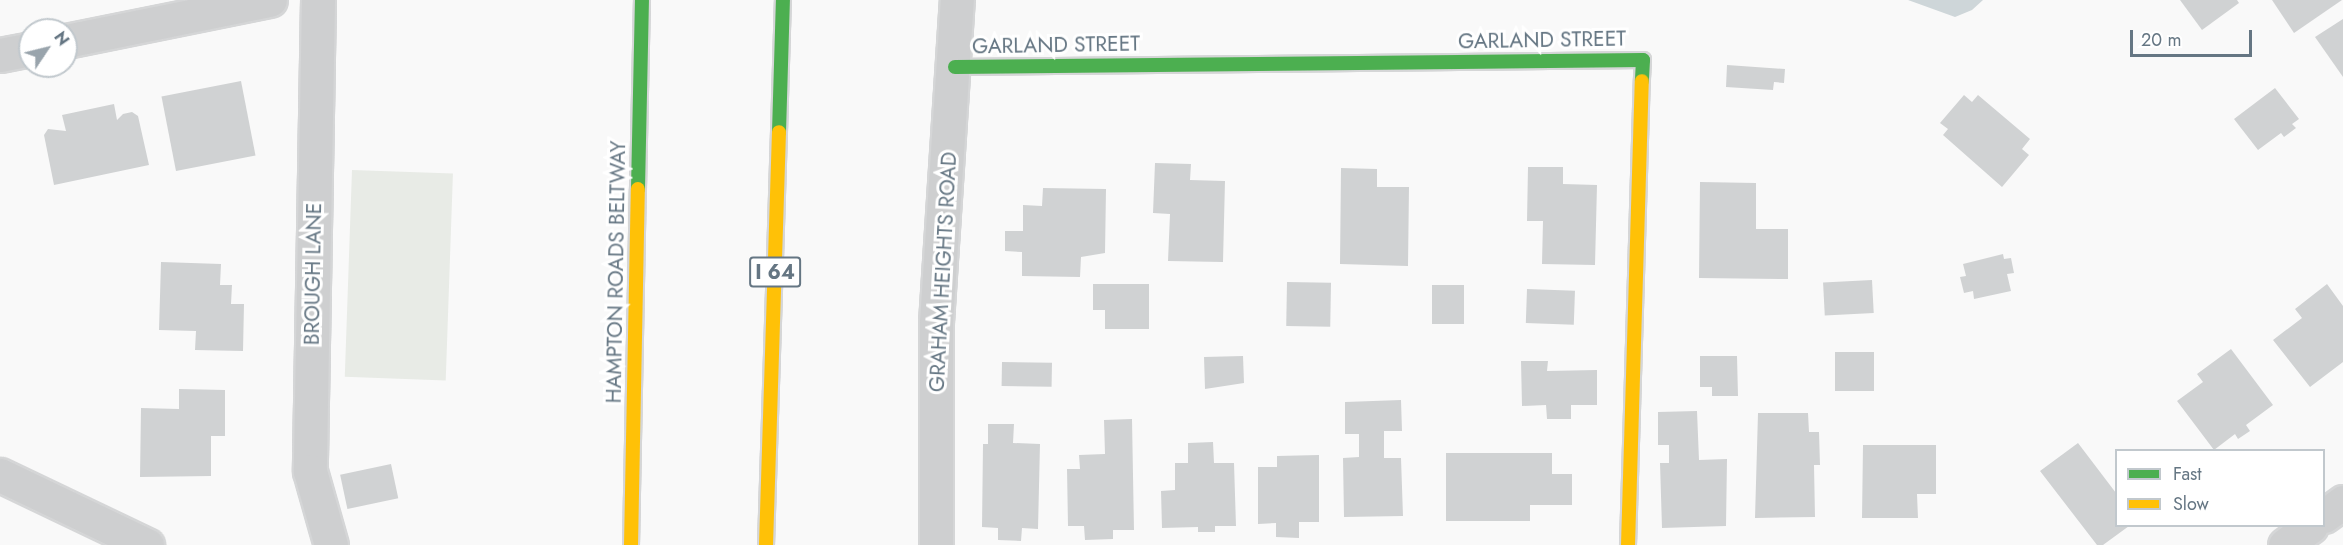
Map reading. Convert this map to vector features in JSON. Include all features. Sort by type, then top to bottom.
[{"type":"main road","name":"HAMPTON ROADS BELTWAY","points":[[631,545],[642,0]]},
{"type":"main road","name":"I 64","points":[[766,545],[783,0]]},
{"type":"main road","name":"GARLAND STREET","points":[[955,67],[1643,60],[1628,545]]},
{"type":"street","points":[[78,39],[270,0]]},
{"type":"street","name":"BROUGH LANE","points":[[318,0],[310,471],[331,545]]},
{"type":"street","name":"GRAHAM HEIGHTS ROAD","points":[[936,545],[936,322],[955,67],[957,0]]},
{"type":"street","points":[[0,55],[18,51]]},
{"type":"street","points":[[0,475],[147,545]]},
{"type":"street","points":[[2325,515],[2343,502]]},
{"type":"street","points":[[2285,545],[2308,527]]},
{"type":"shaded area","points":[[1908,0],[1983,0],[1972,10],[1955,17]]},
{"type":"shaded area","points":[[352,170],[453,174],[446,380],[345,377]]},
{"type":"building","points":[[2180,0],[2237,0],[2239,3],[2202,30]]},
{"type":"building","points":[[2272,0],[2342,0],[2294,33]]},
{"type":"building","points":[[2343,19],[2343,77],[2315,37]]},
{"type":"building","points":[[1727,65],[1785,69],[1784,83],[1774,82],[1773,90],[1726,87]]},
{"type":"building","points":[[241,81],[256,156],[176,171],[161,96]]},
{"type":"building","points":[[2275,88],[2299,119],[2292,124],[2296,128],[2284,137],[2281,133],[2258,150],[2234,119]]},
{"type":"building","points":[[1964,95],[1972,102],[1978,95],[2030,139],[2022,149],[2029,155],[2002,187],[1943,135],[1948,129],[1940,123]]},
{"type":"building","points":[[114,104],[117,120],[123,114],[132,112],[138,116],[149,165],[54,185],[44,135],[48,129],[66,131],[62,115]]},
{"type":"building","points":[[1155,163],[1191,164],[1190,180],[1225,181],[1223,262],[1168,261],[1170,214],[1153,213]]},
{"type":"building","points":[[1528,167],[1563,167],[1563,184],[1597,185],[1595,265],[1542,264],[1543,221],[1527,221]]},
{"type":"building","points":[[1341,168],[1377,169],[1377,187],[1409,187],[1408,266],[1340,264]]},
{"type":"building","points":[[1700,182],[1756,183],[1756,229],[1788,229],[1788,279],[1699,278]]},
{"type":"building","points":[[1043,188],[1106,189],[1105,253],[1081,257],[1080,277],[1022,276],[1022,252],[1005,251],[1005,231],[1023,231],[1023,205],[1042,206]]},
{"type":"building","points":[[2003,254],[2004,259],[2011,258],[2014,273],[2007,274],[2011,291],[1974,299],[1973,291],[1964,293],[1960,277],[1966,276],[1963,264]]},
{"type":"building","points":[[161,262],[221,264],[220,285],[232,285],[231,304],[244,304],[243,351],[195,350],[196,331],[159,330]]},
{"type":"building","points":[[1872,280],[1874,313],[1825,316],[1823,283]]},
{"type":"building","points":[[1287,282],[1331,283],[1330,327],[1286,326]]},
{"type":"building","points":[[1093,284],[1149,284],[1149,329],[1105,329],[1105,310],[1093,310]]},
{"type":"building","points":[[2327,284],[2343,306],[2343,362],[2310,387],[2273,340],[2302,318],[2295,309]]},
{"type":"building","points":[[1432,285],[1464,285],[1464,324],[1432,324]]},
{"type":"building","points":[[1527,289],[1575,291],[1574,325],[1526,323]]},
{"type":"building","points":[[2231,349],[2273,405],[2246,425],[2250,431],[2238,439],[2235,434],[2213,449],[2177,401],[2203,382],[2197,374]]},
{"type":"building","points":[[1835,352],[1874,352],[1874,391],[1835,391]]},
{"type":"building","points":[[1243,356],[1244,383],[1205,389],[1204,357]]},
{"type":"building","points":[[1700,356],[1737,356],[1738,396],[1712,396],[1712,387],[1700,387]]},
{"type":"building","points":[[1521,361],[1548,361],[1547,371],[1597,370],[1597,405],[1571,405],[1571,419],[1547,419],[1546,405],[1522,406]]},
{"type":"building","points":[[1002,362],[1052,363],[1052,387],[1002,386]]},
{"type":"building","points":[[179,389],[225,390],[225,436],[211,436],[211,476],[140,477],[141,408],[179,409]]},
{"type":"building","points":[[1401,400],[1402,431],[1384,431],[1384,458],[1401,458],[1403,516],[1344,517],[1343,458],[1359,457],[1359,434],[1345,434],[1345,402]]},
{"type":"building","points":[[1697,411],[1699,460],[1727,459],[1726,526],[1662,528],[1660,463],[1669,463],[1669,445],[1658,445],[1658,412]]},
{"type":"building","points":[[1758,413],[1808,413],[1809,432],[1819,432],[1820,465],[1814,465],[1815,517],[1755,518]]},
{"type":"building","points":[[1132,419],[1134,530],[1113,530],[1113,539],[1085,540],[1084,526],[1068,526],[1067,469],[1080,469],[1079,455],[1105,454],[1104,420]]},
{"type":"building","points":[[988,424],[1014,424],[1013,443],[1040,444],[1038,529],[1022,528],[1021,541],[998,540],[998,528],[982,527],[983,444],[988,444]]},
{"type":"building","points":[[1213,442],[1214,463],[1234,463],[1236,526],[1215,526],[1215,532],[1198,532],[1198,527],[1162,528],[1161,491],[1175,490],[1175,463],[1188,463],[1188,443]]},
{"type":"building","points":[[2078,443],[2115,492],[2115,527],[2128,527],[2103,545],[2097,545],[2040,471]]},
{"type":"building","points":[[1863,445],[1936,445],[1936,494],[1917,494],[1918,518],[1862,518]]},
{"type":"building","points":[[1446,453],[1552,453],[1552,474],[1572,474],[1572,505],[1530,505],[1530,521],[1446,521]]},
{"type":"building","points":[[1319,455],[1319,522],[1299,522],[1299,538],[1276,537],[1276,523],[1258,524],[1258,467],[1277,467],[1277,456]]},
{"type":"building","points":[[391,464],[398,498],[347,509],[340,475]]},
{"type":"traffic: fast","points":[[638,189],[642,0]]},
{"type":"traffic: fast","points":[[779,132],[783,0]]},
{"type":"traffic: fast","points":[[955,67],[1643,60],[1642,81]]},
{"type":"traffic: slow","points":[[1628,545],[1642,81]]},
{"type":"traffic: slow","points":[[766,545],[779,132]]},
{"type":"traffic: slow","points":[[631,545],[638,189]]}]
